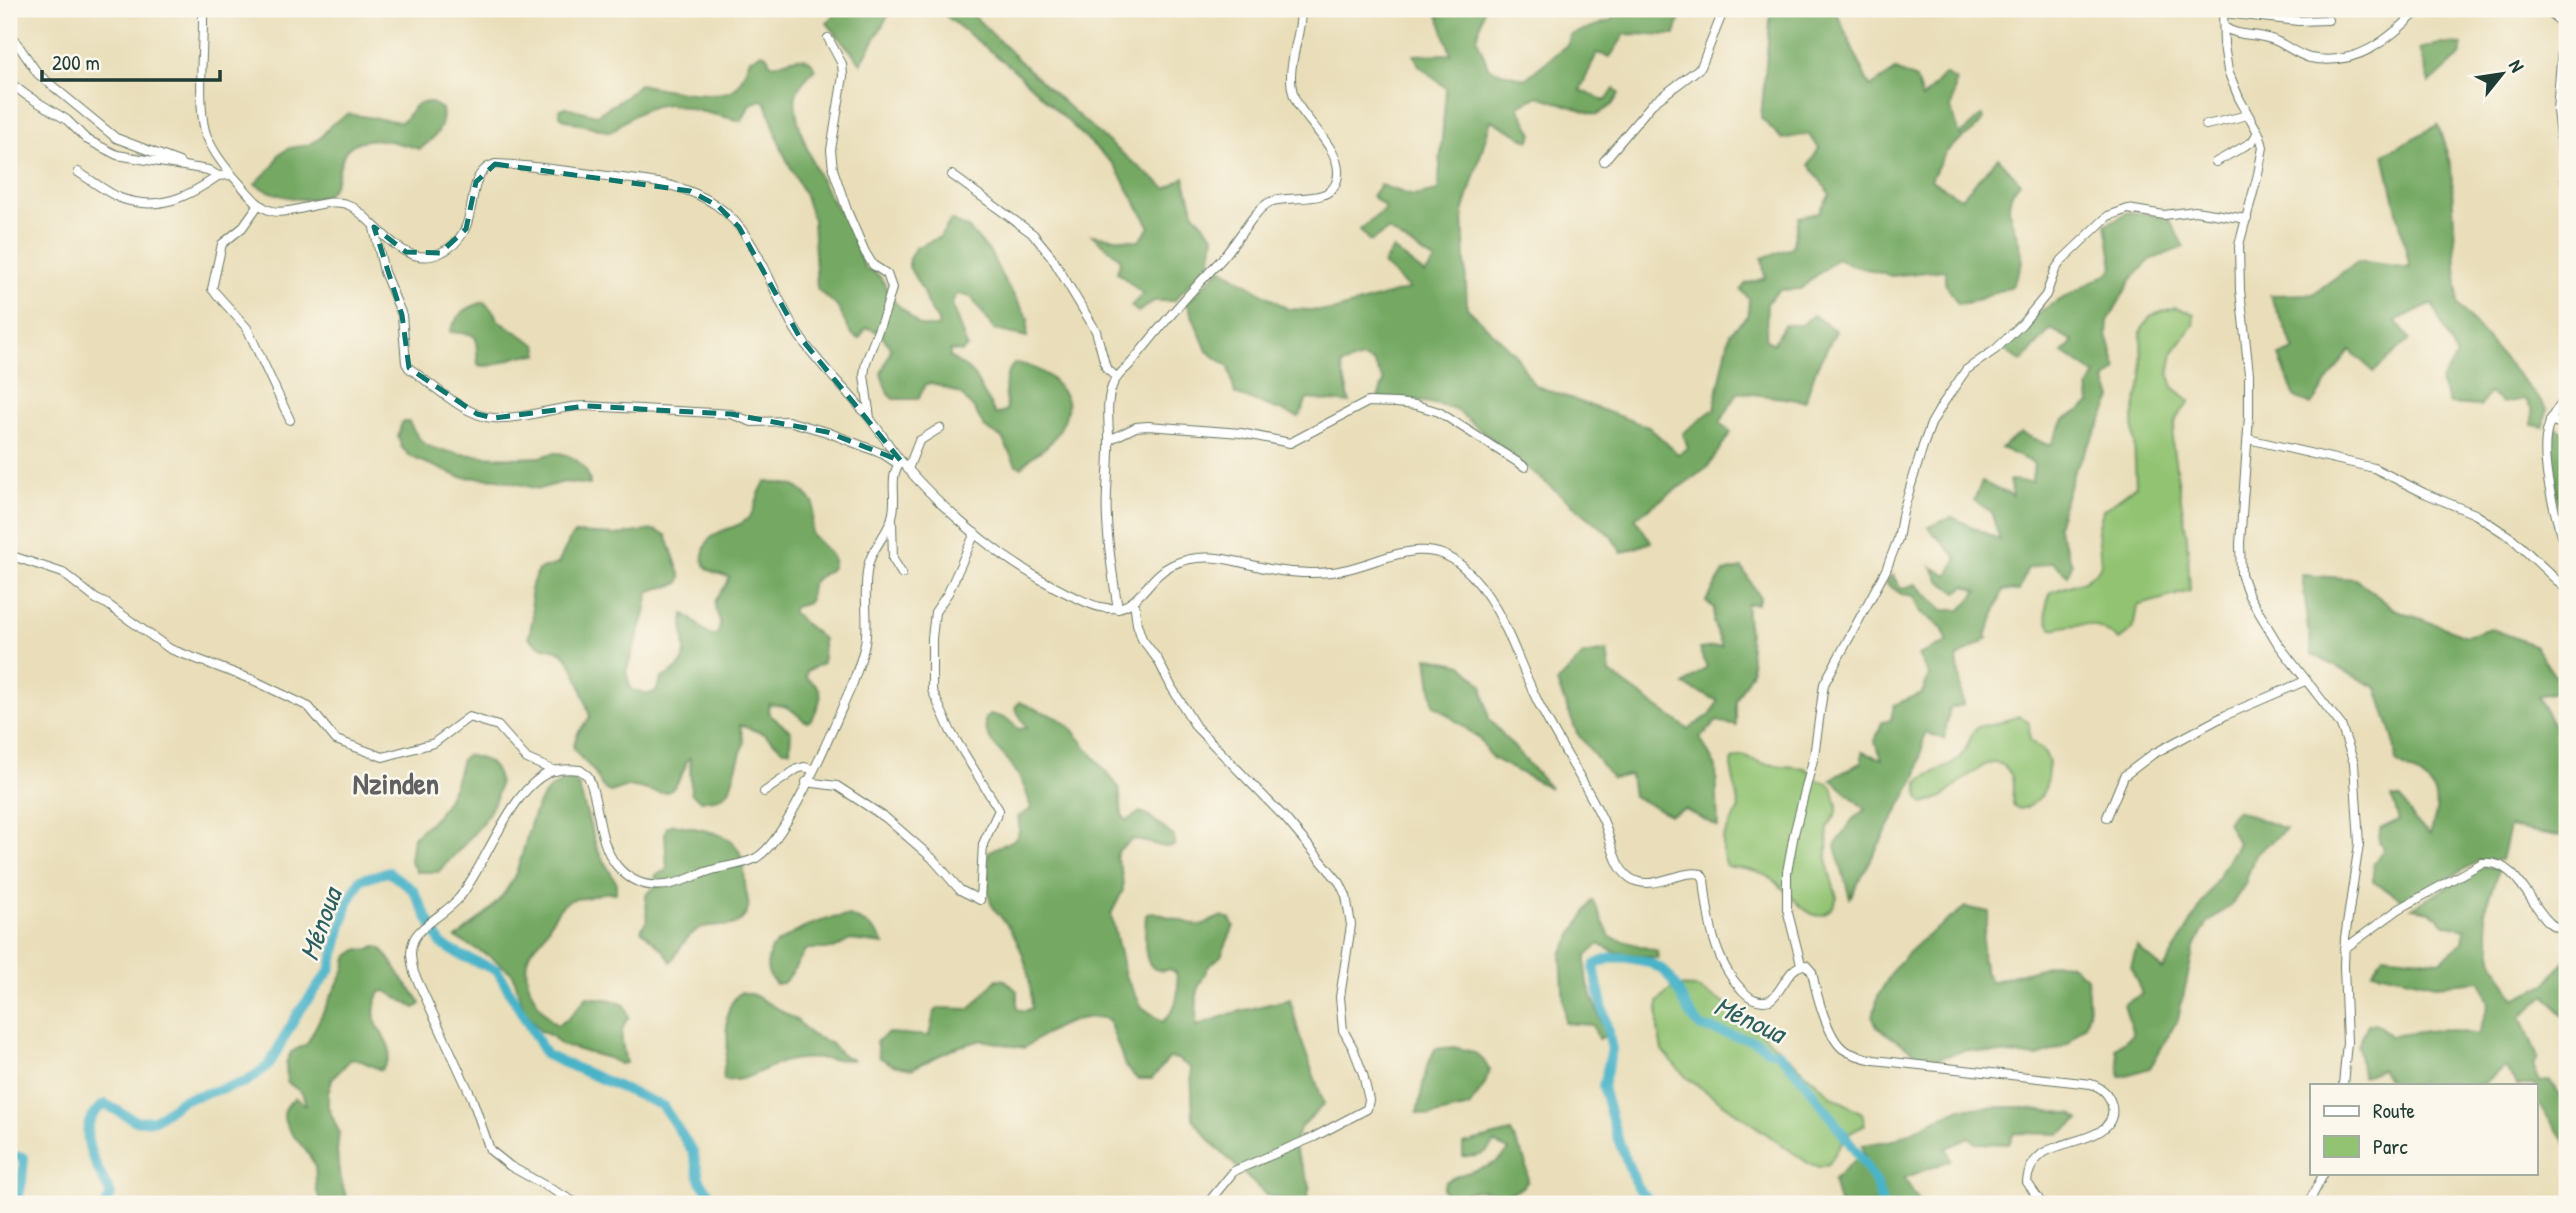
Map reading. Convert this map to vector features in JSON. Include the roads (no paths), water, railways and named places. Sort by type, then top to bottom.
[{"type":"street","points":[[203,9],[204,125],[214,150],[232,175],[259,204],[278,211],[343,203],[351,206],[374,228],[406,251],[431,256],[456,242],[466,229],[476,182],[483,170],[495,164],[656,182],[690,191],[718,206],[739,227],[799,336],[870,418],[900,463]]},
{"type":"street","points":[[1118,609],[1107,519],[1107,411],[1111,390],[1117,378],[1179,303],[1225,257],[1264,205],[1282,199],[1323,195],[1335,186],[1337,164],[1323,139],[1296,102],[1291,83],[1301,9]]},
{"type":"street","points":[[1604,161],[1651,104],[1701,67],[1724,9]]},
{"type":"street","points":[[2224,27],[2235,34],[2269,38],[2311,58],[2344,58],[2366,53],[2374,48],[2420,9]]},
{"type":"street","points":[[2543,9],[2559,20],[2563,36],[2557,110],[2567,199]]},
{"type":"street","points":[[2328,20],[2298,21],[2224,11],[2228,71],[2258,132],[2263,154],[2241,236],[2239,257],[2249,358],[2248,439],[2240,544],[2241,574],[2249,596],[2263,620],[2305,681],[2342,724],[2354,763],[2359,844],[2344,948],[2347,1042],[2343,1084]]},
{"type":"street","points":[[9,32],[37,74],[116,138],[204,171]]},
{"type":"street","points":[[828,38],[842,64],[843,76],[831,150],[833,169],[865,252],[873,265],[887,274],[892,288],[866,362],[864,375],[870,418]]},
{"type":"street","points":[[9,82],[67,120],[86,139],[117,155],[208,170],[218,176]]},
{"type":"street","points":[[2206,125],[2248,115]]},
{"type":"street","points":[[2216,162],[2252,142],[2258,132]]},
{"type":"street","points":[[78,172],[121,198],[157,204],[192,194],[218,176],[232,175]]},
{"type":"street","points":[[952,175],[1033,234],[1051,256],[1096,331],[1106,368],[1117,378]]},
{"type":"street","points":[[259,204],[242,228],[222,244],[212,289],[247,328],[290,420]]},
{"type":"street","points":[[1801,964],[1787,909],[1787,872],[1814,756],[1824,684],[1886,570],[1898,538],[1923,446],[1942,405],[1966,370],[1996,349],[2022,324],[2046,295],[2055,270],[2062,260],[2108,216],[2128,209],[2164,215],[2195,211],[2247,219]]},
{"type":"street","points":[[374,228],[384,272],[405,327],[406,363],[409,368],[477,414],[494,418],[586,406],[731,414],[752,422],[788,421],[827,432],[900,463],[975,533],[1005,557],[1043,581],[1101,608],[1118,609],[1134,601],[1164,569],[1184,560],[1202,557],[1225,558],[1289,572],[1349,569],[1399,552],[1417,550],[1453,559],[1473,576],[1497,611],[1540,705],[1602,818],[1623,870],[1630,878],[1647,882],[1664,881],[1691,873],[1701,874],[1715,947],[1730,976],[1751,998],[1761,1002],[1775,996],[1794,968],[1801,964]]},
{"type":"street","points":[[2567,395],[2550,420],[2546,440],[2549,478],[2567,557]]},
{"type":"street","points":[[1109,440],[1136,427],[1148,426],[1241,433],[1290,443],[1355,407],[1382,401],[1416,405],[1438,412],[1525,467]]},
{"type":"street","points":[[2550,420],[2567,426]]},
{"type":"street","points":[[908,469],[919,441],[940,428]]},
{"type":"street","points":[[2248,439],[2374,468],[2475,514],[2507,534],[2567,590]]},
{"type":"street","points":[[900,463],[893,481],[894,509],[891,522],[893,558],[902,574]]},
{"type":"street","points":[[9,555],[63,573],[170,649],[253,680],[309,707],[335,740],[383,757],[434,743],[468,717],[498,726],[527,759],[555,771],[584,771],[590,781],[599,826],[611,857],[623,872],[631,877],[654,887],[663,887],[749,861],[774,842],[789,818],[853,683],[866,636],[864,591],[868,563],[891,522]]},
{"type":"street","points":[[806,782],[837,786],[886,818],[932,858],[960,890],[980,900],[983,844],[999,810],[951,732],[932,690],[935,612],[948,593],[975,533]]},
{"type":"street","points":[[1134,601],[1142,639],[1158,660],[1196,727],[1285,818],[1335,876],[1346,896],[1351,925],[1341,1005],[1343,1030],[1363,1074],[1369,1100],[1367,1109],[1314,1138],[1234,1171],[1207,1204]]},
{"type":"street","points":[[2107,817],[2124,776],[2153,754],[2227,715],[2305,681]]},
{"type":"street","points":[[764,792],[797,769],[812,769]]},
{"type":"street","points":[[555,771],[536,781],[522,797],[507,817],[470,885],[446,912],[418,933],[410,956],[421,991],[472,1098],[490,1150],[510,1167],[578,1204]]},
{"type":"street","points":[[2344,948],[2399,909],[2489,862],[2504,868],[2550,923],[2567,930]]},
{"type":"street","points":[[1801,964],[1810,968],[1832,1036],[1850,1054],[1874,1060],[2064,1080],[2101,1087],[2111,1105],[2112,1116],[2108,1125],[2089,1137],[2047,1150],[2038,1157],[2029,1171],[2027,1182],[2042,1204]]},
{"type":"street","points":[[2308,1204],[2323,1174]]},
{"type":"waterway","name":"Ménoua","points":[[106,1204],[111,1195],[93,1159],[87,1135],[94,1113],[105,1104],[136,1121],[155,1120],[182,1100],[246,1082],[269,1065],[298,1013],[330,970],[348,903],[361,879],[389,872],[413,890],[441,944],[497,970],[546,1055],[663,1106],[693,1152],[700,1181],[717,1204]]},
{"type":"waterway","name":"Ménoua","points":[[1652,1204],[1637,1187],[1616,1134],[1603,1087],[1612,1049],[1594,969],[1596,964],[1614,958],[1634,959],[1661,969],[1669,976],[1685,1006],[1701,1027],[1758,1042],[1767,1050],[1779,1053],[1806,1083],[1860,1157],[1876,1183],[1882,1204]]},
{"type":"waterway","name":"Ménoua","points":[[9,1157],[11,1155],[24,1158],[17,1204]]},
{"type":"district","name":"Nzinden","points":[[396,783]]}]
